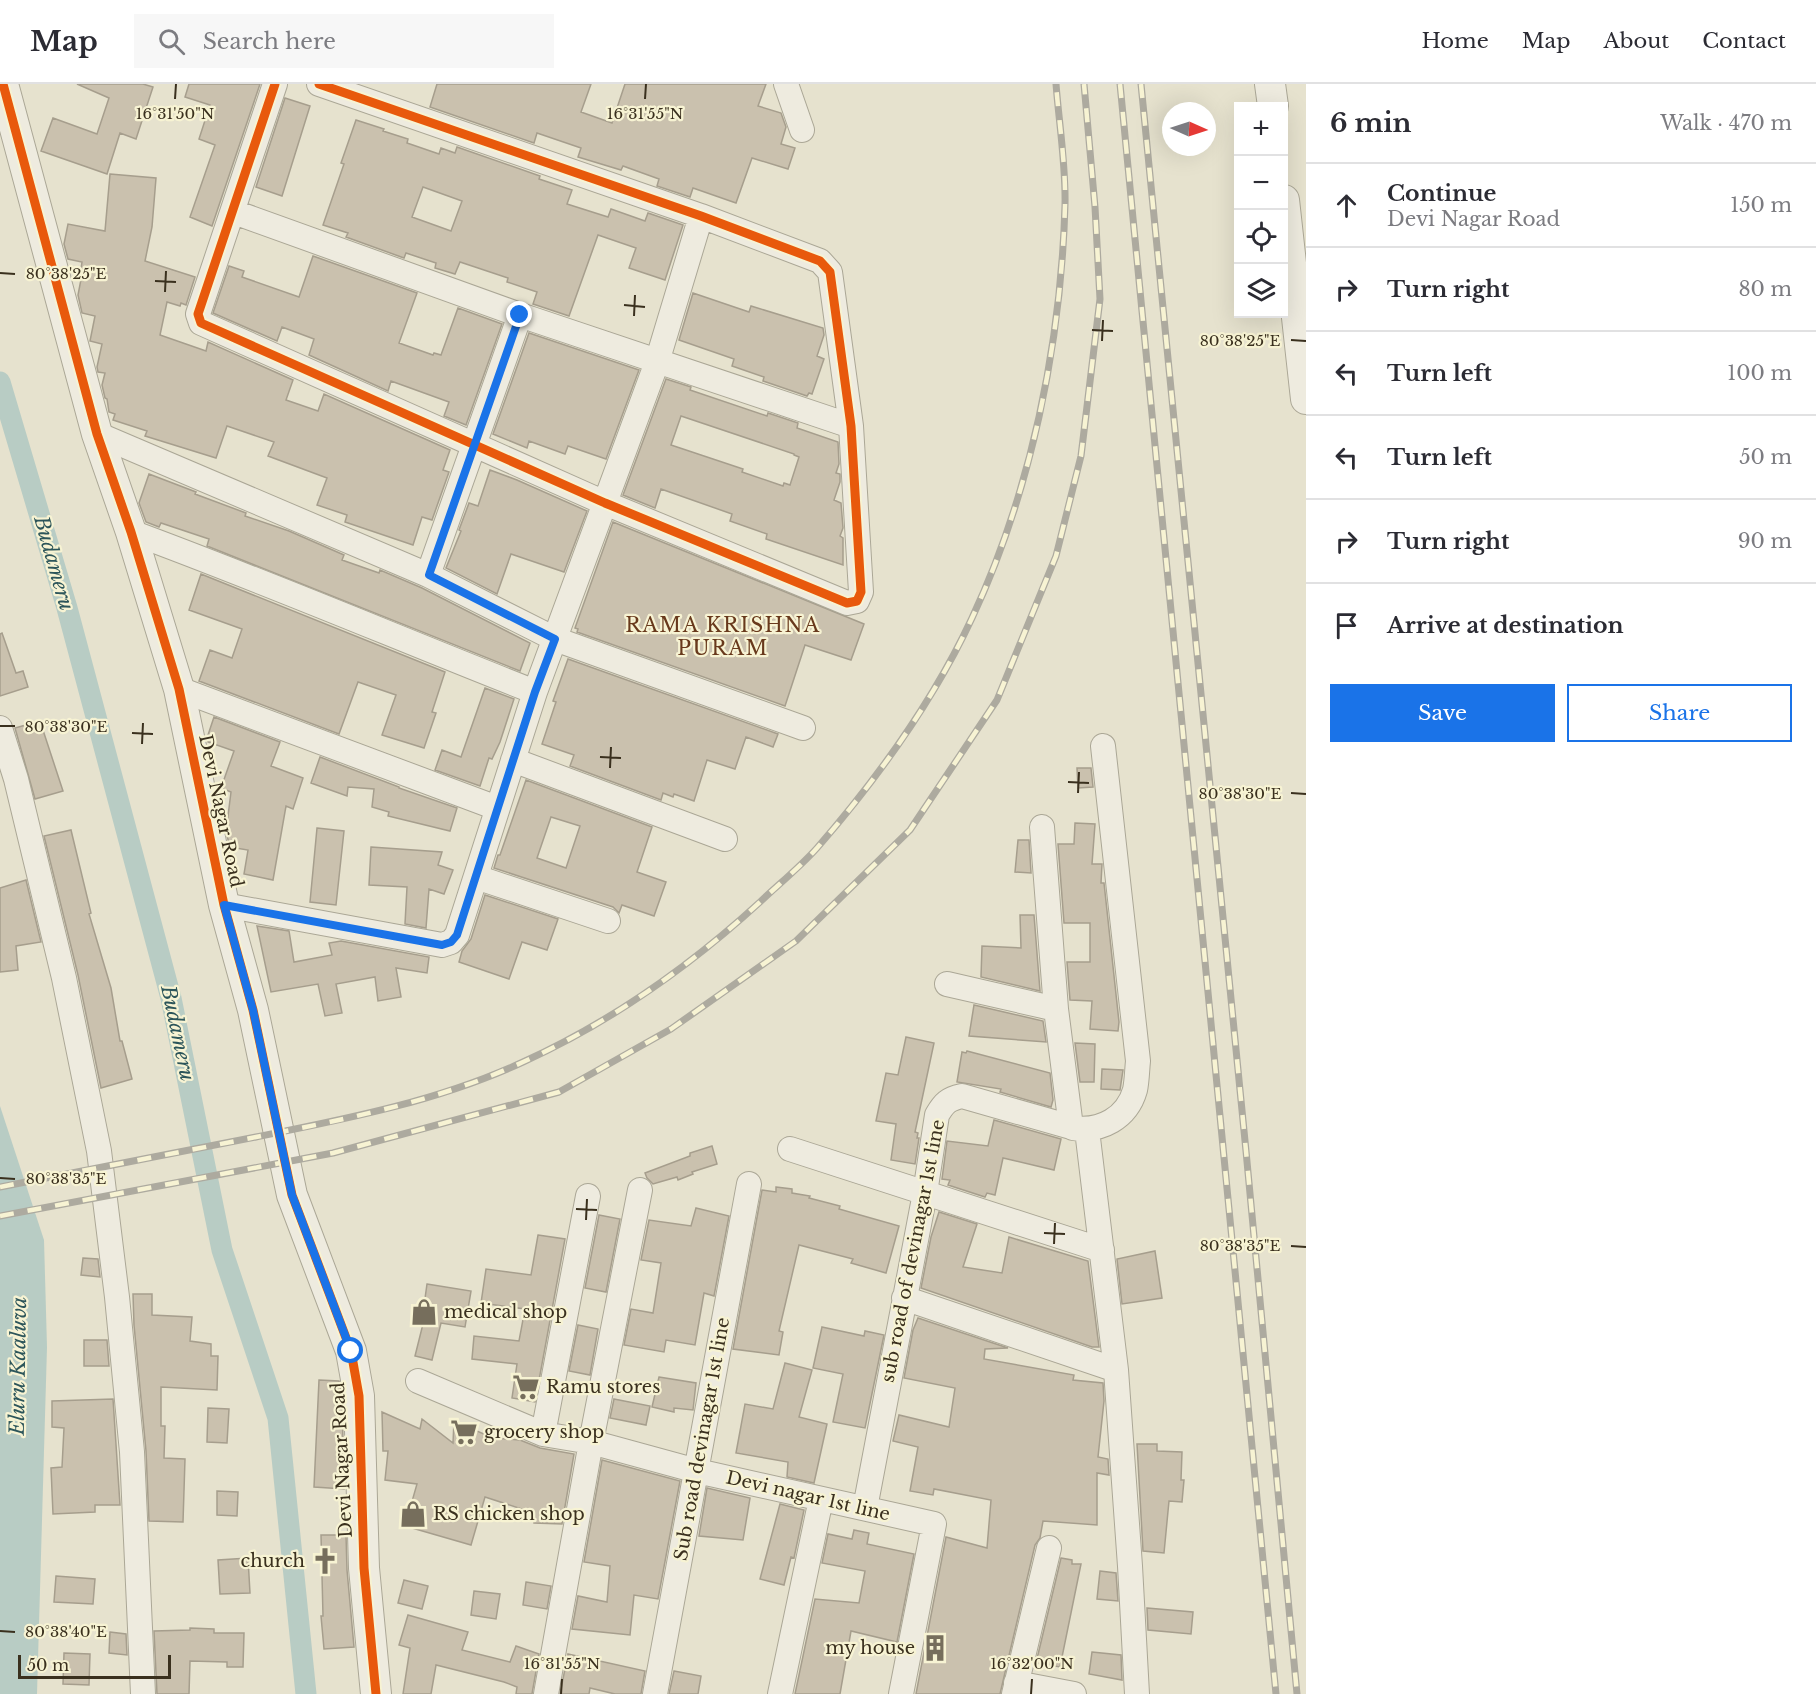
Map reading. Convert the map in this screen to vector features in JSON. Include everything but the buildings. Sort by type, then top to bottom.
[{"type":"street","name":"Devi Nagar Road","points":[[3,84],[97,434],[131,532],[179,689],[224,905],[253,1010],[292,1195],[351,1351],[359,1396],[364,1568],[376,1694]]},
{"type":"street","points":[[275,84],[198,314],[201,323],[605,503],[847,603],[857,601],[861,592],[851,426],[830,272],[820,261],[701,216],[319,84]]},
{"type":"street","points":[[786,84],[802,130]]},
{"type":"street","points":[[1270,84],[1272,102]]},
{"type":"street","points":[[1292,208],[1306,399]]},
{"type":"street","points":[[234,212],[520,315],[851,426]]},
{"type":"street","points":[[224,905],[442,945],[451,942],[457,935],[535,692],[657,362],[701,216]]},
{"type":"street","points":[[429,575],[520,315]]},
{"type":"street","points":[[97,434],[429,575],[555,639],[803,728]]},
{"type":"street","points":[[131,532],[241,573],[535,692]]},
{"type":"street","points":[[179,689],[497,808]]},
{"type":"street","points":[[0,728],[16,779],[64,978],[85,1072],[99,1151],[117,1297],[132,1452],[143,1694]]},
{"type":"street","points":[[1079,1129],[1112,1122],[1128,1104],[1135,1090],[1138,1061],[1103,746]]},
{"type":"street","points":[[513,760],[725,839]]},
{"type":"street","points":[[1042,827],[1056,1009],[1102,1250],[1116,1370],[1137,1694]]},
{"type":"street","points":[[476,877],[608,921]]},
{"type":"street","points":[[946,984],[1056,1009]]},
{"type":"street","name":"sub road of devinagar 1st line","points":[[865,1508],[925,1192],[937,1114],[950,1099],[962,1096],[1079,1129]]},
{"type":"street","points":[[790,1149],[1102,1250]]},
{"type":"street","name":"Sub road devinagar 1st line","points":[[655,1694],[749,1184]]},
{"type":"street","points":[[546,1694],[591,1442],[640,1190]]},
{"type":"street","points":[[418,1381],[543,1434],[588,1196]]},
{"type":"street","points":[[904,1298],[1116,1370]]},
{"type":"street","name":"Devi nagar 1st line","points":[[543,1434],[591,1442],[697,1471],[934,1524],[901,1694]]},
{"type":"street","points":[[780,1694],[821,1499]]},
{"type":"street","points":[[1049,1548],[1015,1689],[1074,1694]]},
{"type":"water","name":"Eluru Kaaluva","points":[[0,1106],[44,1240],[47,1347],[37,1694],[0,1694]]},
{"type":"waterway","name":"Budameru","points":[[0,382],[67,608],[171,998],[222,1250],[278,1418],[306,1694]]},
{"type":"railway","points":[[0,1187],[358,1116],[425,1098],[491,1076],[587,1029],[677,971],[733,926],[810,855],[882,767],[940,680],[972,618],[1011,520],[1039,416],[1057,310],[1065,190],[1056,84]]},
{"type":"railway","points":[[0,1216],[333,1153],[559,1092],[671,1029],[796,941],[910,830],[997,700],[1056,556],[1081,456],[1100,299],[1095,207],[1084,84]]},
{"type":"railway","points":[[1120,84],[1276,1694]]},
{"type":"railway","points":[[1141,84],[1297,1694]]},
{"type":"cycle path","points":[[3,84],[97,434],[131,532],[179,689],[224,905],[253,1010],[292,1195],[351,1351],[359,1396],[364,1568],[376,1694]]},
{"type":"cycle path","points":[[275,84],[198,314],[201,323],[605,503],[847,603],[857,601],[861,592],[851,426],[830,272],[820,261],[701,216],[319,84]]},
{"type":"place","name":"medical shop","points":[[424,1312]]},
{"type":"place","name":"Ramu stores","points":[[526,1387]]},
{"type":"place","name":"grocery shop","points":[[464,1432]]},
{"type":"place","name":"RS chicken shop","points":[[413,1514]]},
{"type":"place","name":"church","points":[[325,1561]]},
{"type":"place","name":"my house","points":[[935,1648]]},
{"type":"district","name":"RAMA KRISHNA PURAM","points":[[723,636]]},
{"type":"route","points":[[351,1351],[292,1195],[253,1010],[224,905],[442,945],[451,942],[457,935],[535,692],[555,639],[429,575],[520,315]]}]
